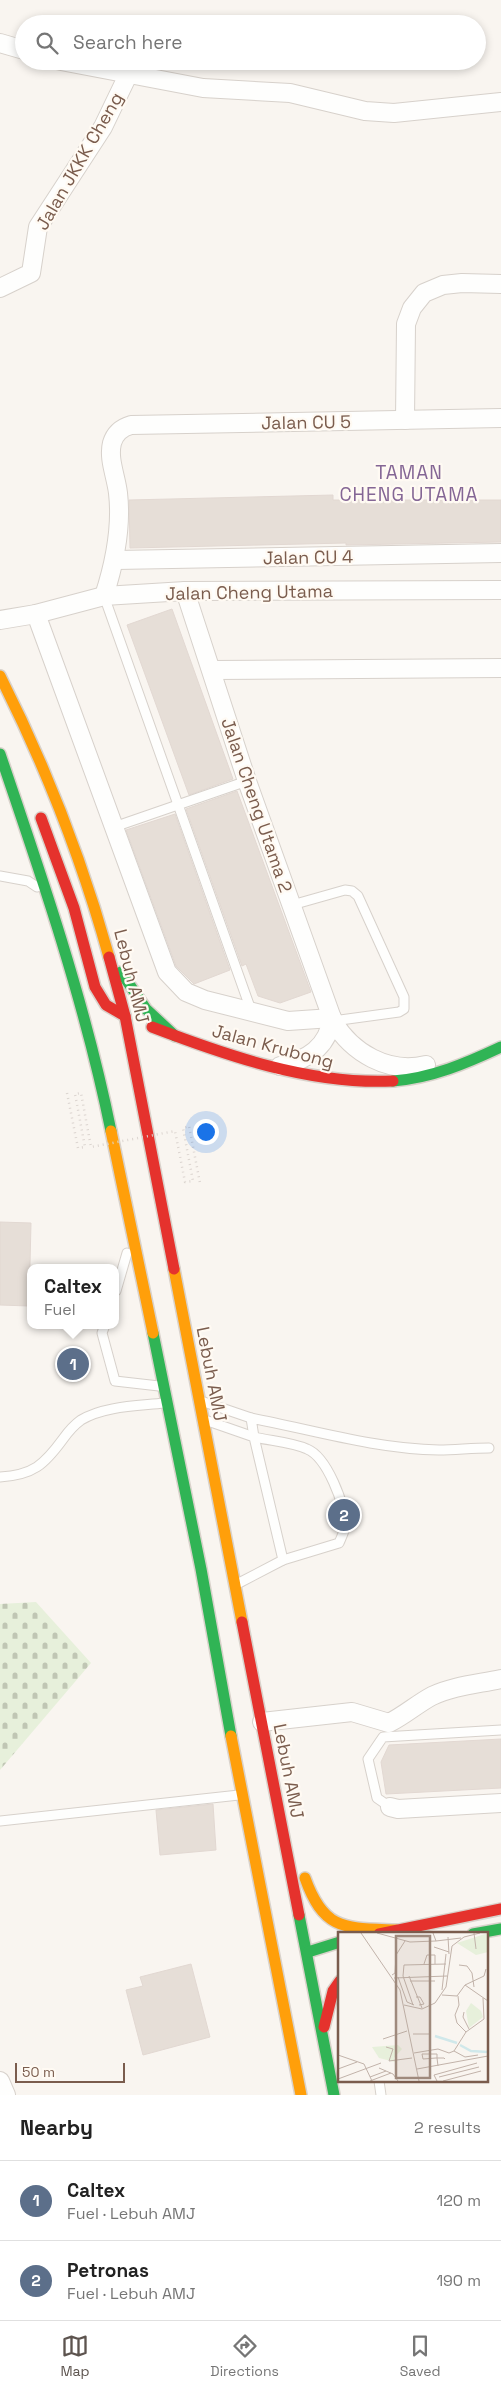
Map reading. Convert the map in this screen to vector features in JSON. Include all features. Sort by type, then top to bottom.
[{"type":"main road","name":"Lebuh AMJ","points":[[0,676],[22,719],[58,800],[81,861],[98,915],[125,1016],[308,1952],[334,2095]]},
{"type":"main road","points":[[7,751],[104,1096],[134,1231],[166,1402],[201,1569],[241,1794],[301,2095]]},
{"type":"main road","name":"Jalan Krubong","points":[[36,804],[74,908],[95,987],[106,1005],[125,1016],[175,1036],[272,1067],[336,1081],[375,1082],[431,1074],[495,1050]]},
{"type":"main road","points":[[98,915],[123,977],[146,1009],[175,1036]]},
{"type":"main road","points":[[116,1031],[125,1016]]},
{"type":"main road","points":[[153,1039],[175,1036]]},
{"type":"main road","points":[[136,1072],[141,1050]]},
{"type":"main road","points":[[104,1096],[107,1054]]},
{"type":"main road","points":[[279,1810],[290,1826],[310,1896],[317,1910],[328,1919],[354,1928],[396,1930]]},
{"type":"main road","points":[[251,1839],[260,1851],[266,1866],[274,1908],[282,1930]]},
{"type":"main road","points":[[388,1932],[501,1909]]},
{"type":"main road","points":[[484,1932],[501,1929]]},
{"type":"main road","points":[[293,1943],[308,1952],[338,1954]]},
{"type":"main road","points":[[298,1964],[308,1952],[338,1943]]},
{"type":"main road","points":[[322,2034],[333,1991],[338,1985]]},
{"type":"main road","points":[[293,1987],[296,2022],[312,2095]]},
{"type":"street","points":[[0,43],[15,47]]},
{"type":"street","points":[[104,70],[203,88],[290,93],[365,111],[394,113],[501,102]]},
{"type":"street","name":"Jalan JKKK Cheng","points":[[0,288],[31,273],[38,227],[103,127],[128,75]]},
{"type":"street","points":[[405,420],[406,324],[412,308],[424,293],[443,285],[462,282],[501,284]]},
{"type":"street","name":"Jalan CU 5","points":[[116,560],[119,518],[118,493],[111,454],[115,435],[121,428],[131,425],[501,418]]},
{"type":"street","name":"Jalan CU 4","points":[[116,560],[501,553]]},
{"type":"street","points":[[104,596],[116,560]]},
{"type":"street","name":"Jalan Cheng Utama","points":[[0,620],[36,614],[104,596],[185,592],[501,590]]},
{"type":"street","name":"Jalan Cheng Utama 2","points":[[185,592],[247,781],[332,1019],[350,1045],[361,1053],[389,1064],[422,1066],[465,1054],[495,1050]]},
{"type":"street","points":[[36,614],[166,972],[182,989],[195,997],[288,1021],[332,1019],[321,1047],[300,1060],[272,1067]]},
{"type":"street","points":[[212,670],[501,668]]},
{"type":"street","points":[[262,1722],[352,1712],[389,1723],[404,1716],[431,1697],[447,1690],[501,1679]]},
{"type":"street","points":[[390,1807],[398,1809],[501,1803]]},
{"type":"street","points":[[0,2081],[6,2095]]},
{"type":"lane","points":[[104,596],[252,1013]]},
{"type":"lane","points":[[114,827],[247,781]]},
{"type":"lane","points":[[0,876],[28,881],[48,894]]},
{"type":"lane","points":[[292,906],[345,890],[358,896],[404,997],[404,1009],[399,1012],[332,1019]]},
{"type":"lane","points":[[119,1280],[134,1231]]},
{"type":"lane","points":[[104,1329],[102,1334],[115,1381],[164,1387]]},
{"type":"lane","points":[[199,1400],[251,1418],[331,1435],[391,1445],[438,1450],[488,1448]]},
{"type":"lane","points":[[0,1477],[23,1474],[39,1468],[49,1459],[69,1431],[90,1415],[166,1402]]},
{"type":"lane","points":[[251,1418],[283,1560]]},
{"type":"lane","points":[[203,1419],[254,1437],[307,1449],[319,1456],[328,1470],[341,1505],[345,1526],[339,1544],[283,1560],[235,1585]]},
{"type":"lane","points":[[390,1807],[376,1798],[368,1759],[383,1737],[501,1730]]},
{"type":"lane","points":[[0,1821],[241,1794]]},
{"type":"lane","points":[[379,2082],[381,2095]]},
{"type":"path","points":[[67,1093],[78,1148],[85,1147],[75,1094],[81,1093],[92,1147],[175,1131],[185,1182],[193,1181],[183,1128],[189,1126],[200,1183]]},
{"type":"green space","points":[[36,1602],[91,1663],[0,1770],[0,1604]]},
{"type":"building","points":[[333,495],[333,500],[501,500],[501,542],[346,545],[346,543],[130,548],[129,500]]},
{"type":"building","points":[[172,609],[233,779],[189,795],[127,625]]},
{"type":"building","points":[[237,791],[311,992],[280,1003],[258,996],[246,964],[242,966],[186,809]]},
{"type":"building","points":[[175,814],[230,970],[194,984],[176,966],[126,830]]},
{"type":"building","points":[[0,1222],[31,1223],[30,1264],[27,1264],[27,1306],[0,1305]]},
{"type":"building","points":[[501,1739],[501,1788],[386,1794],[381,1762],[389,1745]]},
{"type":"building","points":[[213,1804],[216,1850],[160,1855],[156,1810]]},
{"type":"building","points":[[191,1964],[210,2037],[143,2055],[126,1990],[143,1986],[140,1977]]},
{"type":"traffic: fast","points":[[0,754],[76,988],[111,1131]]},
{"type":"traffic: fast","points":[[121,972],[146,1009],[175,1036]]},
{"type":"traffic: fast","points":[[393,1081],[435,1073],[462,1064],[501,1047]]},
{"type":"traffic: fast","points":[[153,1333],[201,1569],[231,1736]]},
{"type":"traffic: fast","points":[[299,1915],[334,2095]]},
{"type":"traffic: fast","points":[[484,1932],[501,1929]]},
{"type":"traffic: fast","points":[[308,1952],[338,1943]]},
{"type":"traffic: slow","points":[[0,676],[33,745],[62,814],[87,885],[109,957]]},
{"type":"traffic: slow","points":[[111,1131],[153,1333]]},
{"type":"traffic: slow","points":[[174,1269],[242,1622]]},
{"type":"traffic: slow","points":[[231,1736],[301,2095]]},
{"type":"traffic: slow","points":[[305,1878],[320,1908],[338,1923],[350,1927],[396,1930]]},
{"type":"traffic: jam","points":[[41,818],[74,908],[95,987],[106,1005],[125,1016]]},
{"type":"traffic: jam","points":[[109,957],[125,1016],[174,1269]]},
{"type":"traffic: jam","points":[[152,1027],[240,1058],[301,1073],[362,1081],[393,1081]]},
{"type":"traffic: jam","points":[[242,1622],[299,1915]]},
{"type":"traffic: jam","points":[[389,1932],[501,1909]]},
{"type":"traffic: jam","points":[[324,2027],[333,1991],[338,1984]]},
{"type":"place","name":"Caltex","points":[[73,1364]]},
{"type":"place","name":"Petronas","points":[[344,1515]]},
{"type":"district","name":"TAMAN CHENG UTAMA","points":[[409,483]]}]
